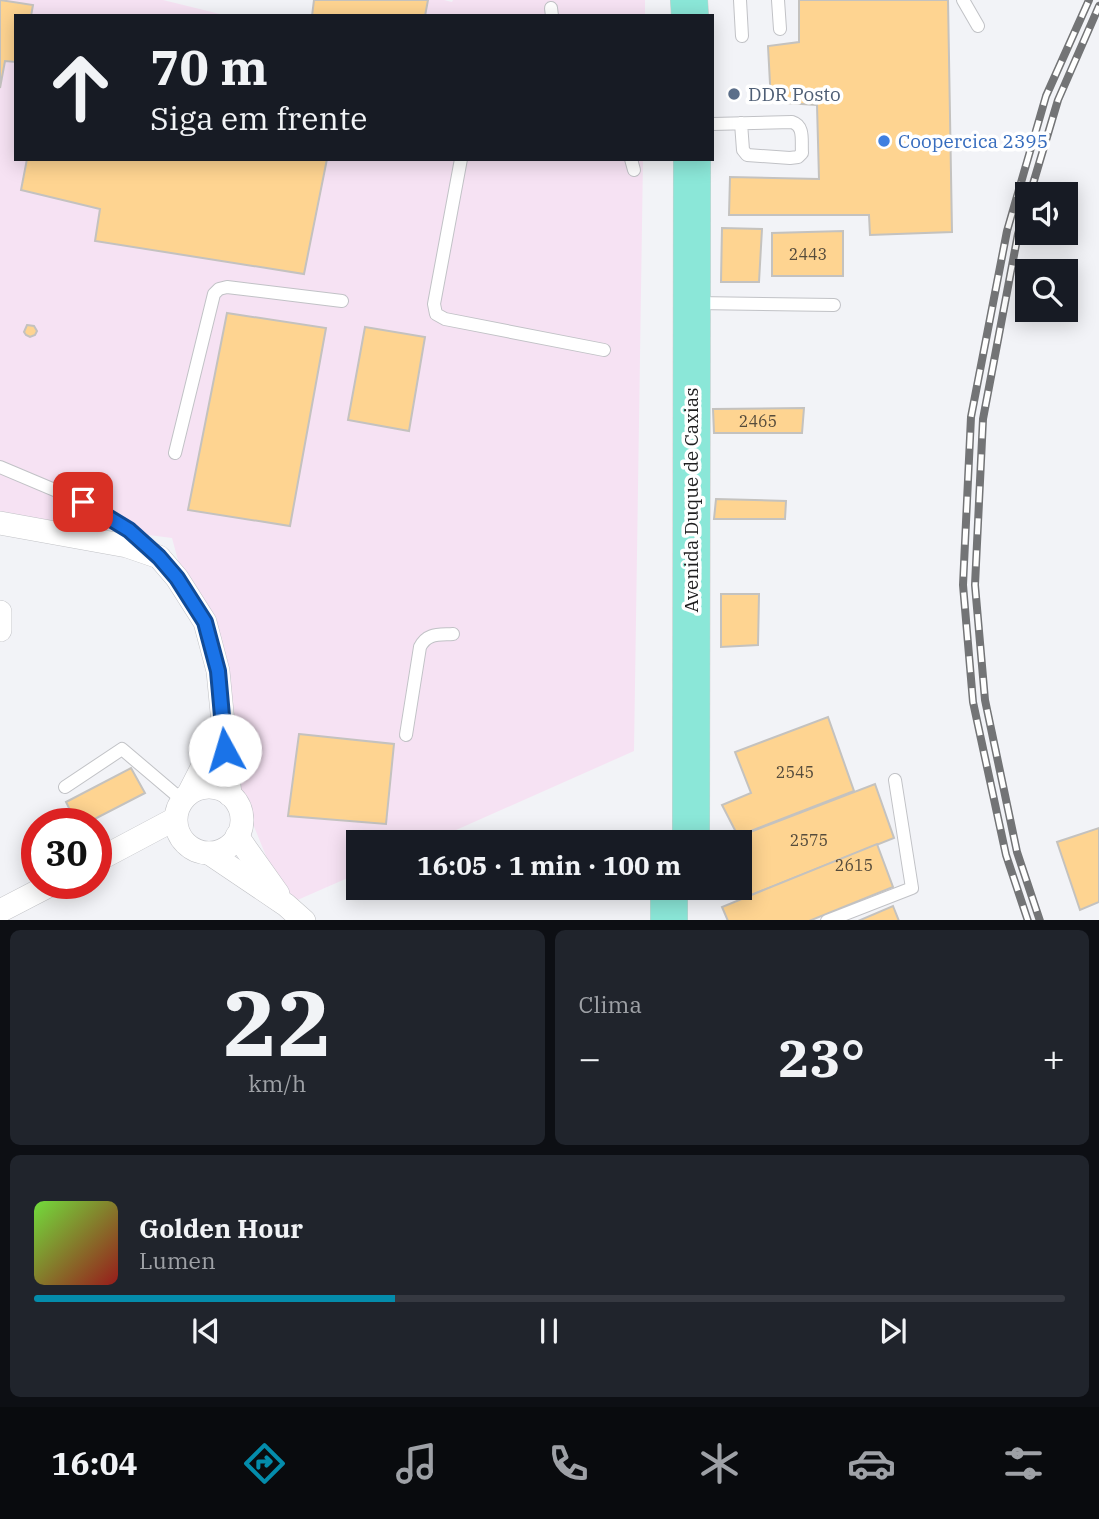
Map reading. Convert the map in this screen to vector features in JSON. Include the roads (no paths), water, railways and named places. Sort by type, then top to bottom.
[{"type":"main road","name":"Avenida Duque de Caxias","points":[[669,161],[669,830]]},
{"type":"main road","name":"Avenida Duque de Caxias","points":[[691,830],[692,161]]},
{"type":"main road","points":[[669,900],[669,920]]},
{"type":"main road","points":[[691,900],[691,920]]},
{"type":"street","points":[[0,523],[127,546],[159,557],[177,578],[205,622],[218,671],[230,795]]},
{"type":"street","points":[[0,611],[0,630]]},
{"type":"street","points":[[112,850],[182,804],[198,788],[210,786],[221,789],[238,804],[241,825],[230,845],[220,851],[199,851],[190,847],[177,830],[182,804],[223,727]]},
{"type":"street","points":[[237,836],[286,905]]},
{"type":"street","points":[[209,853],[304,920]]},
{"type":"street","points":[[0,911],[23,899]]},
{"type":"lane","points":[[740,0],[742,36]]},
{"type":"lane","points":[[778,0],[780,29]]},
{"type":"lane","points":[[963,0],[978,26]]},
{"type":"lane","points":[[714,124],[741,123],[792,122],[798,124],[801,129],[802,153],[798,157],[790,158],[747,155],[743,150],[741,123]]},
{"type":"lane","points":[[461,161],[434,304],[436,314],[445,319],[604,350]]},
{"type":"lane","points":[[175,453],[214,294],[219,289],[227,287],[342,301]]},
{"type":"lane","points":[[692,303],[834,305]]},
{"type":"lane","points":[[0,467],[83,502],[129,530],[159,557]]},
{"type":"lane","points":[[406,735],[420,647],[424,639],[431,635],[453,634]]},
{"type":"lane","points":[[65,787],[122,749],[182,804]]},
{"type":"lane","points":[[827,920],[912,888],[895,780]]},
{"type":"railway","points":[[1028,920],[1006,855],[973,702],[963,585],[971,417],[1007,231],[1046,96],[1089,0]]},
{"type":"railway","points":[[1034,182],[1058,100],[1099,6]]},
{"type":"railway","points":[[1016,245],[983,419],[975,585],[985,700],[1017,852],[1040,920]]},
{"type":"place","name":"DDR Posto","points":[[734,94]]},
{"type":"place","name":"Coopercica 2395","points":[[884,141]]}]
